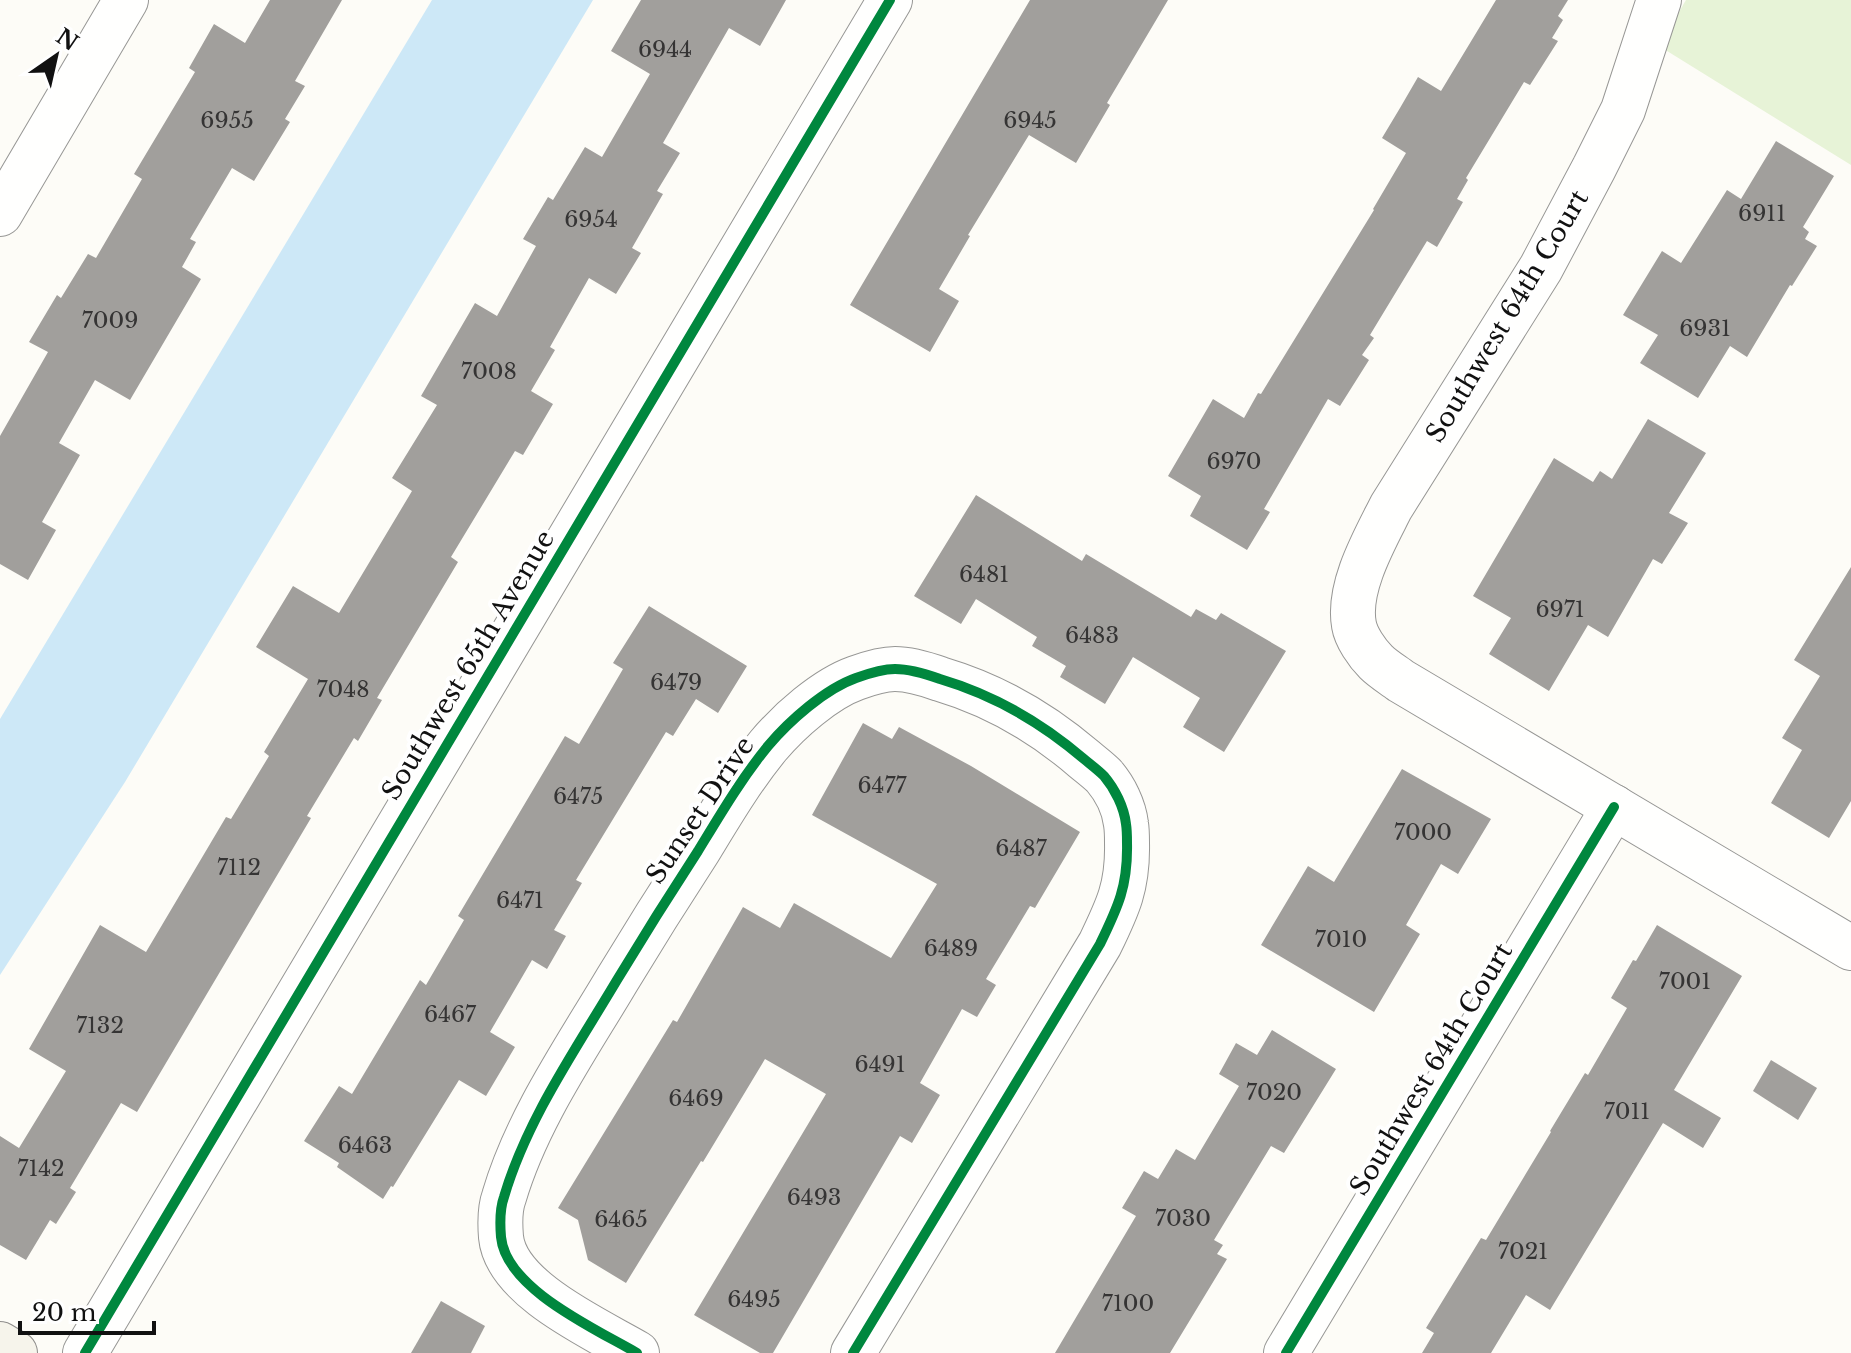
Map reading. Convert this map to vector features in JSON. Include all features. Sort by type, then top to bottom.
[{"type":"main road","points":[[0,1344],[15,1353]]},
{"type":"street","points":[[0,214],[126,0]]},
{"type":"street","name":"Southwest 65th Avenue","points":[[85,1353],[890,0]]},
{"type":"street","name":"Southwest 64th Court","points":[[1286,1353],[1614,807],[1401,681],[1377,663],[1354,627],[1353,608],[1357,586],[1391,507],[1541,268],[1623,110],[1659,0]]},
{"type":"street","name":"Sunset Drive","points":[[637,1353],[553,1304],[525,1282],[507,1259],[501,1238],[502,1201],[514,1167],[553,1087],[665,901],[752,767],[770,744],[826,694],[856,678],[893,669],[949,681],[1006,704],[1073,750],[1103,775],[1117,794],[1126,823],[1127,856],[1124,888],[1100,944],[853,1353]]},
{"type":"street","points":[[1614,807],[1851,948]]},
{"type":"green space","points":[[1686,0],[1851,0],[1851,165],[1659,46]]},
{"type":"water","points":[[432,0],[593,0],[125,782],[0,975],[0,719]]},
{"type":"building","points":[[270,0],[342,0],[295,81],[305,86],[285,119],[290,122],[254,181],[232,168],[190,239],[196,242],[182,267],[201,279],[130,400],[95,380],[59,443],[80,455],[42,522],[56,530],[28,580],[0,564],[0,436],[48,352],[29,342],[57,295],[61,298],[88,254],[96,258],[142,179],[134,174],[195,72],[189,68],[214,24],[245,43]]},
{"type":"building","points":[[641,0],[786,0],[760,46],[729,28],[663,143],[680,153],[657,191],[663,194],[632,248],[641,253],[616,294],[589,278],[550,347],[555,350],[531,391],[553,404],[523,455],[515,451],[451,557],[458,562],[377,698],[382,700],[358,741],[354,738],[307,816],[311,818],[137,1112],[121,1103],[70,1188],[76,1192],[56,1224],[50,1220],[26,1260],[0,1245],[0,1136],[19,1148],[66,1071],[29,1049],[100,925],[146,952],[226,817],[231,819],[269,756],[264,752],[308,679],[256,647],[293,586],[339,613],[412,491],[392,478],[437,405],[421,396],[475,303],[497,316],[536,246],[523,239],[548,197],[553,200],[585,147],[602,157],[650,74],[611,51]]},
{"type":"building","points":[[1030,0],[1168,0],[1107,103],[1110,105],[1076,163],[1029,135],[939,289],[959,301],[930,352],[850,305]]},
{"type":"building","points":[[1496,0],[1568,0],[1558,16],[1563,20],[1552,38],[1558,41],[1530,85],[1524,82],[1466,178],[1468,180],[1457,199],[1463,202],[1437,247],[1427,241],[1370,335],[1374,338],[1362,355],[1369,360],[1340,406],[1328,399],[1264,509],[1270,512],[1247,550],[1190,516],[1201,496],[1168,476],[1213,399],[1244,418],[1258,393],[1261,394],[1406,153],[1382,138],[1418,77],[1441,91]]},
{"type":"building","points":[[1776,141],[1834,176],[1803,227],[1809,232],[1805,239],[1817,246],[1747,357],[1730,346],[1698,398],[1640,363],[1658,335],[1623,315],[1662,251],[1681,263],[1727,190],[1741,199]]},
{"type":"building","points":[[1648,419],[1706,453],[1669,513],[1688,523],[1662,564],[1653,559],[1608,637],[1588,625],[1549,691],[1489,654],[1511,618],[1473,596],[1554,458],[1593,482],[1600,471],[1612,479]]},
{"type":"building","points":[[976,495],[1082,561],[1086,554],[1191,617],[1196,609],[1216,620],[1221,613],[1286,651],[1224,752],[1183,727],[1200,698],[1133,657],[1105,704],[1060,677],[1066,666],[1032,646],[1037,637],[976,599],[961,624],[914,596]]},
{"type":"building","points":[[1851,567],[1851,801],[1829,838],[1771,803],[1802,750],[1782,738],[1820,676],[1794,660]]},
{"type":"building","points":[[649,606],[747,666],[718,713],[696,699],[673,736],[666,732],[576,880],[582,883],[554,930],[566,936],[547,969],[532,960],[490,1032],[515,1047],[486,1096],[459,1080],[383,1199],[337,1167],[339,1163],[304,1141],[339,1086],[352,1094],[420,980],[426,985],[464,920],[458,916],[565,736],[579,744],[623,669],[613,663]]},
{"type":"building","points":[[863,723],[892,739],[899,727],[1080,832],[1035,908],[1030,906],[986,979],[996,985],[977,1017],[962,1009],[920,1083],[940,1095],[912,1143],[900,1136],[773,1353],[760,1353],[694,1315],[826,1094],[765,1059],[626,1283],[588,1260],[578,1220],[558,1208],[673,1020],[677,1022],[743,907],[780,928],[794,903],[891,958],[937,884],[812,815]]},
{"type":"building","points":[[1402,769],[1491,819],[1458,874],[1441,864],[1406,925],[1420,934],[1374,1012],[1261,945],[1308,866],[1334,882]]},
{"type":"building","points":[[1657,925],[1742,976],[1674,1090],[1721,1118],[1703,1148],[1663,1123],[1550,1310],[1526,1295],[1491,1353],[1422,1353],[1434,1333],[1426,1328],[1481,1238],[1486,1240],[1627,1008],[1611,998]]},
{"type":"building","points":[[1272,1030],[1336,1069],[1284,1153],[1271,1146],[1214,1240],[1223,1245],[1217,1254],[1227,1259],[1170,1353],[1055,1353],[1136,1216],[1122,1208],[1144,1171],[1158,1179],[1176,1149],[1195,1160],[1239,1086],[1219,1074],[1236,1043],[1257,1055]]},
{"type":"building","points":[[1771,1060],[1817,1088],[1798,1120],[1753,1091]]},
{"type":"building","points":[[441,1301],[485,1326],[471,1353],[411,1353]]},
{"type":"cycle path","points":[[85,1353],[890,0]]},
{"type":"cycle path","points":[[637,1353],[556,1306],[519,1274],[507,1256],[501,1237],[501,1211],[514,1168],[539,1112],[569,1058],[758,759],[797,716],[832,690],[865,675],[901,669],[960,686],[1016,711],[1051,733],[1097,769],[1112,787],[1123,811],[1127,829],[1127,858],[1121,896],[1100,944],[853,1353]]},
{"type":"cycle path","points":[[1286,1353],[1614,807]]}]
